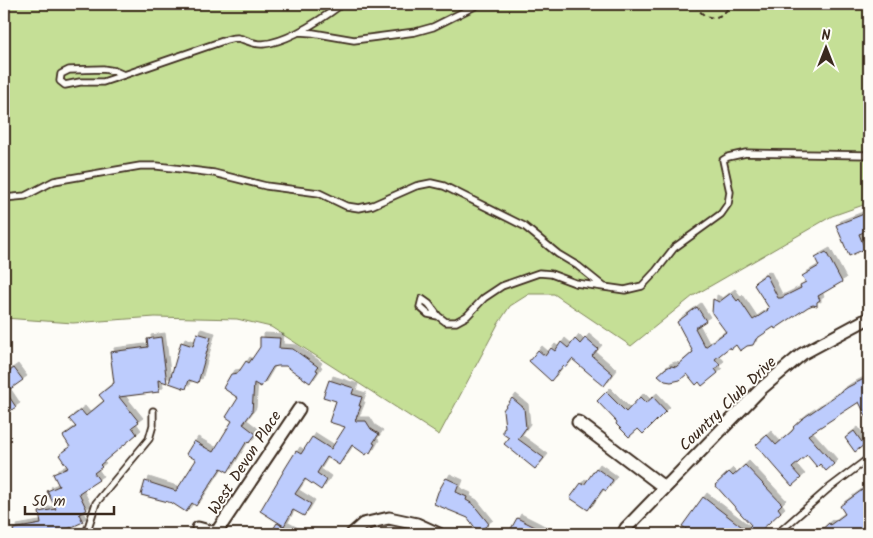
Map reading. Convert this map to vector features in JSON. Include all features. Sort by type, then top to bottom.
[{"type":"street","name":"Country Club Drive","points":[[623,534],[626,528],[762,388],[802,354],[869,318]]},
{"type":"street","name":"West Devon Place","points":[[198,528],[218,534],[299,408]]},
{"type":"street","points":[[578,422],[665,488]]},
{"type":"street","points":[[352,534],[363,524],[389,518],[417,524],[439,534]]},
{"type":"lane","points":[[124,75],[115,71],[69,70],[61,74],[60,81],[65,85],[80,82],[103,82],[124,75],[226,40],[237,38],[249,43],[263,44],[297,32],[342,4]]},
{"type":"lane","points":[[297,32],[354,40],[415,32],[433,27],[479,4]]},
{"type":"lane","points":[[438,316],[446,322],[456,322],[467,316],[484,298],[502,286],[539,273],[550,274],[575,283],[604,288],[625,290],[642,286],[674,248],[721,214],[728,204],[730,192],[723,160],[728,157],[754,153],[869,155]]},
{"type":"lane","points":[[4,198],[24,196],[54,181],[140,166],[157,166],[214,173],[266,186],[320,193],[346,206],[359,208],[374,205],[416,186],[431,183],[444,186],[524,226],[604,288]]},
{"type":"lane","points":[[86,534],[96,502],[149,439],[153,425],[153,411]]},
{"type":"lane","points":[[777,534],[828,489],[869,458]]},
{"type":"path","points":[[620,7],[627,4]]},
{"type":"path","points":[[695,4],[698,11],[707,17],[716,18],[725,13],[731,4]]},
{"type":"green space","points":[[4,4],[869,4],[869,203],[832,216],[693,296],[631,346],[554,294],[529,294],[510,306],[498,324],[439,435],[271,327],[237,319],[155,317],[73,323],[4,318]]},
{"type":"building","points":[[869,212],[869,230],[859,234],[865,249],[849,256],[836,225]]},
{"type":"building","points":[[826,252],[842,282],[818,296],[820,300],[817,302],[817,306],[808,307],[775,329],[774,327],[756,339],[753,345],[747,346],[740,351],[736,345],[731,349],[730,347],[715,359],[720,365],[715,369],[718,373],[702,386],[699,382],[696,385],[687,374],[680,380],[671,382],[665,381],[658,375],[666,368],[676,367],[693,352],[677,322],[697,307],[706,321],[695,328],[705,347],[726,332],[712,313],[713,299],[719,302],[731,293],[737,301],[739,299],[753,320],[769,308],[754,285],[755,282],[765,275],[767,276],[778,298],[781,298],[801,288],[800,285],[806,282],[802,276],[819,266],[815,258]]},
{"type":"building","points":[[197,333],[211,337],[198,383],[189,380],[186,389],[169,383],[181,342],[193,346]]},
{"type":"building","points":[[161,337],[167,383],[158,380],[159,392],[119,397],[139,422],[132,427],[137,434],[100,465],[102,467],[94,473],[99,480],[79,493],[87,510],[79,514],[83,522],[57,534],[14,534],[13,529],[41,524],[39,512],[56,509],[47,491],[59,486],[53,474],[68,468],[59,455],[70,447],[63,436],[76,427],[69,419],[81,410],[86,416],[104,401],[99,395],[114,383],[110,352],[148,347],[147,339]]},
{"type":"building","points":[[260,337],[280,338],[279,348],[293,349],[317,366],[316,370],[318,371],[310,383],[286,366],[278,366],[273,367],[261,387],[254,383],[252,412],[243,424],[256,434],[249,443],[247,441],[228,472],[221,468],[196,506],[192,503],[186,512],[172,503],[141,495],[145,481],[176,491],[196,460],[186,454],[194,441],[213,452],[232,421],[226,417],[238,398],[223,388],[231,374],[238,373],[246,361],[249,363],[260,347]]},
{"type":"building","points":[[585,338],[598,349],[592,356],[613,374],[604,386],[572,359],[565,368],[563,366],[551,381],[529,361],[538,350],[545,356],[551,348],[555,351],[561,342],[568,348],[575,339],[580,344]]},
{"type":"building","points":[[14,368],[23,380],[6,392],[16,407],[4,415],[4,375]]},
{"type":"building","points":[[866,378],[869,384],[869,422],[859,402],[808,435],[834,464],[826,471],[820,464],[817,467],[807,455],[792,468],[801,478],[792,486],[756,445],[767,435],[776,445],[802,419],[848,387]]},
{"type":"building","points":[[329,380],[354,388],[352,394],[362,397],[359,406],[361,406],[355,421],[366,421],[371,429],[379,434],[373,443],[375,444],[370,453],[368,452],[366,455],[352,445],[339,465],[327,457],[317,473],[327,480],[321,490],[305,479],[295,494],[311,504],[304,516],[293,510],[284,526],[260,511],[286,467],[296,451],[301,454],[312,437],[331,449],[345,427],[329,422],[336,401],[323,397]]},
{"type":"building","points":[[606,392],[626,412],[640,397],[646,403],[653,397],[666,411],[643,434],[638,429],[629,437],[597,401]]},
{"type":"building","points":[[512,398],[524,408],[526,428],[518,439],[544,458],[535,469],[504,444],[509,438],[503,434],[505,427],[503,410]]},
{"type":"building","points":[[854,431],[864,445],[855,452],[845,438]]},
{"type":"building","points":[[745,465],[782,504],[778,508],[781,512],[757,534],[693,534],[682,526],[703,497],[746,530],[751,525],[715,485],[729,472],[733,476]]},
{"type":"building","points":[[596,468],[613,480],[606,491],[603,489],[588,510],[570,498],[581,483],[584,485]]},
{"type":"building","points":[[446,478],[459,484],[456,492],[467,497],[466,500],[473,504],[489,524],[478,532],[468,518],[434,504]]},
{"type":"building","points":[[869,485],[869,534],[817,534],[829,523],[830,525],[845,514],[840,506]]},
{"type":"building","points":[[517,518],[535,527],[548,534],[508,534]]},
{"type":"building","points":[[277,523],[298,534],[270,534]]}]
